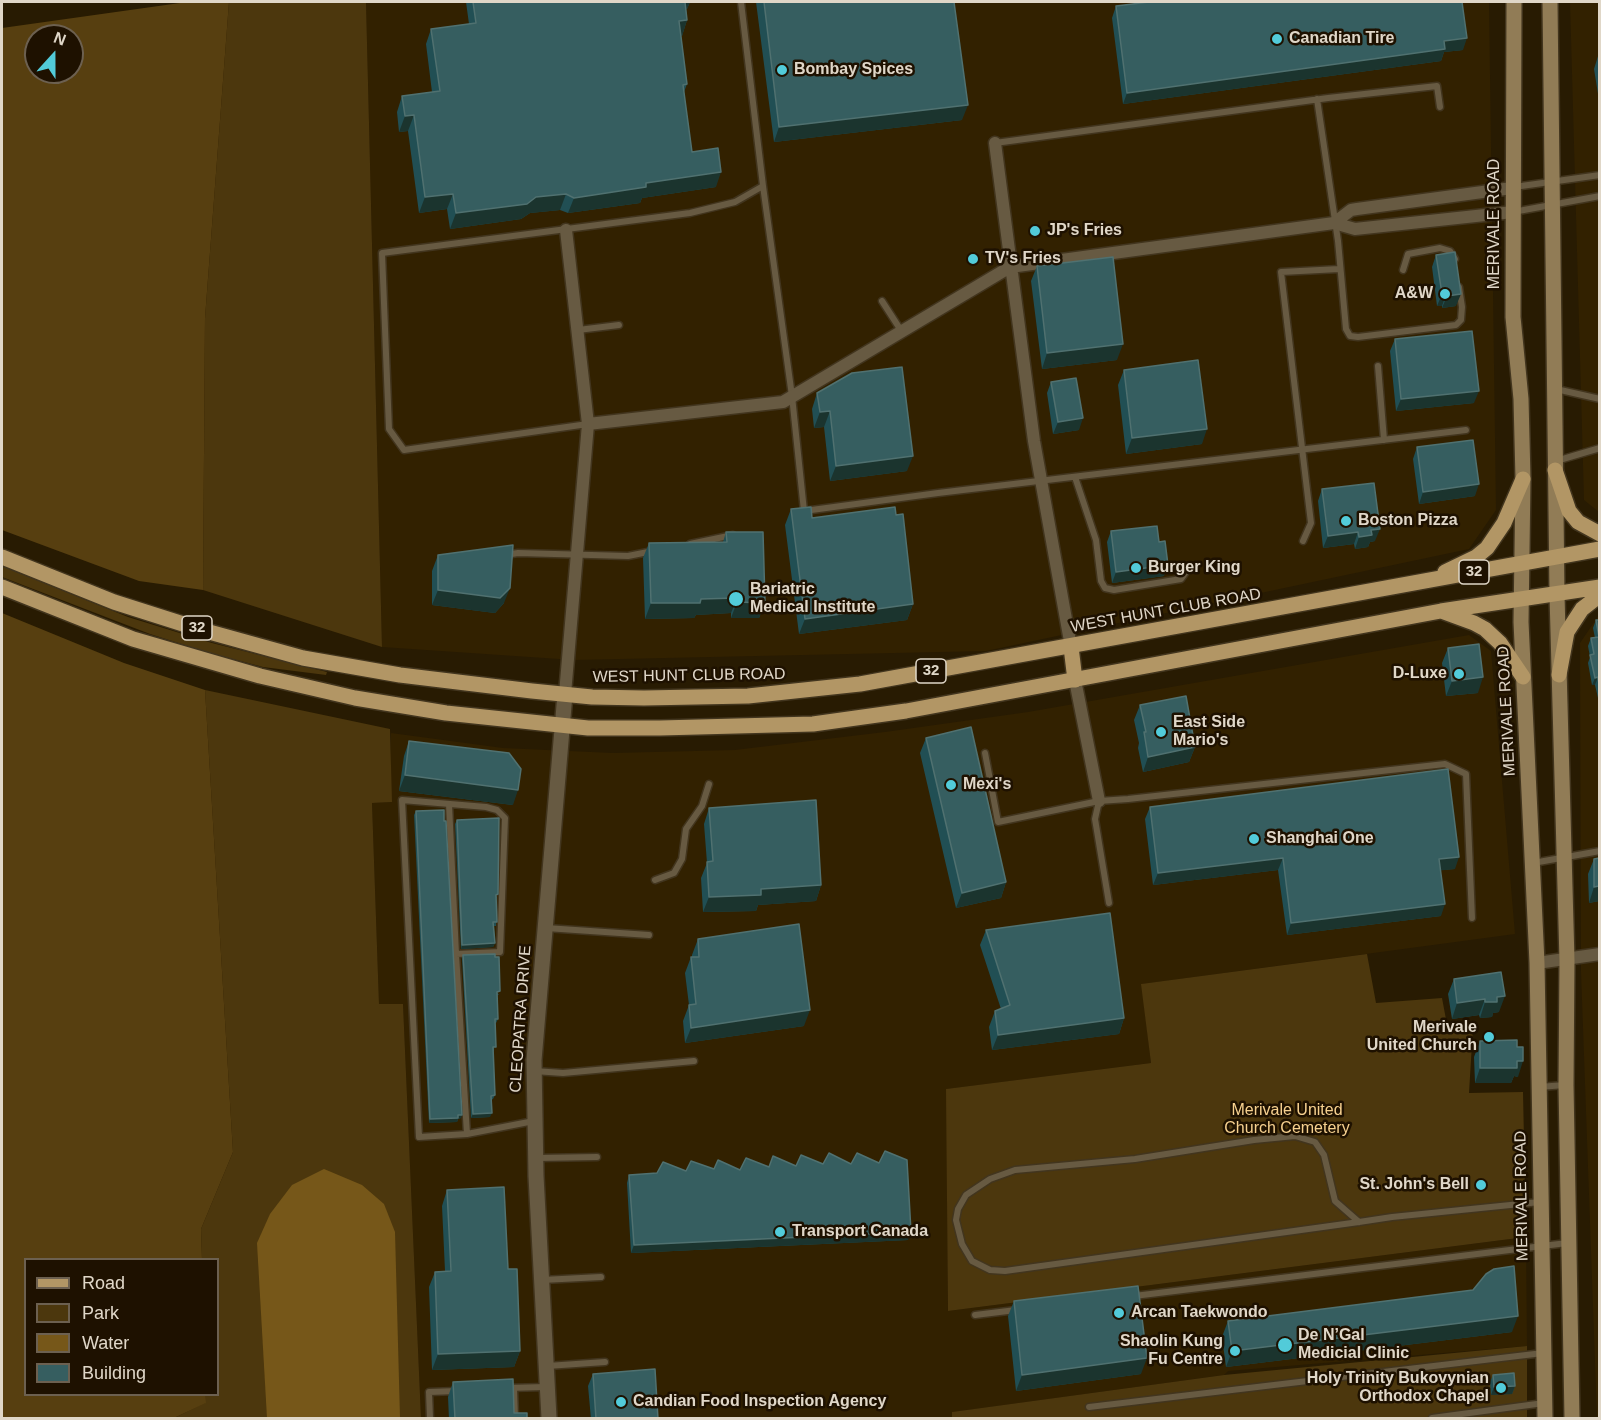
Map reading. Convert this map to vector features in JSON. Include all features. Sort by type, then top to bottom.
[{"type":"main road","name":"MERIVALE ROAD","points":[[1514,2],[1513,317],[1521,399],[1523,479],[1521,599],[1537,963],[1545,1419]]},
{"type":"main road","points":[[1550,2],[1557,595],[1567,961],[1566,1085],[1571,1243],[1572,1419]]},
{"type":"main road","points":[[1555,466],[1569,511],[1578,522],[1599,534]]},
{"type":"main road","points":[[1427,581],[1487,548],[1504,524],[1523,479]]},
{"type":"main road","name":"WEST HUNT CLUB ROAD","points":[[2,557],[27,569],[114,602],[202,630],[303,658],[399,675],[566,694],[644,698],[748,696],[860,684],[1599,549]]},
{"type":"main road","name":"32","points":[[2,587],[133,639],[260,676],[355,699],[446,713],[588,728],[672,728],[813,724],[906,711],[1442,611],[1599,587]]},
{"type":"main road","points":[[1559,675],[1567,632],[1582,609],[1599,595]]},
{"type":"main road","points":[[1442,611],[1485,629],[1500,643],[1523,677]]},
{"type":"main road","points":[[1071,646],[1075,680]]},
{"type":"street","points":[[995,143],[1041,481],[1071,646]]},
{"type":"street","points":[[1334,223],[1351,210],[1512,188]]},
{"type":"street","points":[[588,424],[783,402],[1011,267],[1334,223],[1355,229],[1513,212]]},
{"type":"street","points":[[566,230],[588,424],[566,694]]},
{"type":"street","points":[[1075,680],[1099,801]]},
{"type":"street","name":"CLEOPATRA DRIVE","points":[[549,1419],[534,1121],[534,1071],[566,694]]},
{"type":"street","points":[[1537,963],[1567,961],[1599,954]]},
{"type":"lane","points":[[741,2],[763,186],[792,396],[804,511],[1466,430]]},
{"type":"lane","points":[[995,143],[1317,99],[1437,86],[1440,107]]},
{"type":"lane","points":[[1317,99],[1338,241],[1346,329],[1350,336],[1358,337],[1456,325],[1461,320],[1462,307],[1458,278]]},
{"type":"lane","points":[[1512,188],[1599,175]]},
{"type":"lane","points":[[588,424],[404,450],[389,429],[382,253],[701,210],[735,202],[763,186]]},
{"type":"lane","points":[[1513,212],[1599,196]]},
{"type":"lane","points":[[1403,270],[1408,254],[1440,248],[1450,251],[1455,258],[1456,268]]},
{"type":"lane","points":[[1304,541],[1311,523],[1281,272],[1340,269]]},
{"type":"lane","points":[[882,301],[902,332]]},
{"type":"lane","points":[[577,330],[619,325]]},
{"type":"lane","points":[[1378,366],[1384,440]]},
{"type":"lane","points":[[1554,389],[1599,399]]},
{"type":"lane","points":[[1555,466],[1599,448]]},
{"type":"lane","points":[[1075,477],[1096,540],[1101,581],[1105,588],[1114,590],[1181,579],[1186,572]]},
{"type":"lane","points":[[687,544],[745,533]]},
{"type":"lane","points":[[495,556],[518,553],[628,556],[663,549]]},
{"type":"lane","points":[[985,753],[998,822],[1099,801],[1128,800],[1445,764],[1466,774],[1472,918]]},
{"type":"lane","points":[[655,880],[674,873],[682,859],[686,829],[702,806],[709,784]]},
{"type":"lane","points":[[456,954],[500,952],[505,818],[497,810],[486,807],[402,800],[419,1137],[467,1134],[534,1121]]},
{"type":"lane","points":[[1099,801],[1095,819],[1109,903]]},
{"type":"lane","points":[[449,804],[467,1134]]},
{"type":"lane","points":[[1532,863],[1599,851]]},
{"type":"lane","points":[[546,928],[649,935]]},
{"type":"lane","points":[[534,1071],[563,1073],[694,1061]]},
{"type":"lane","points":[[1539,1088],[1566,1085]]},
{"type":"lane","points":[[1359,1222],[1335,1201],[1324,1155],[1315,1142],[1295,1136],[1254,1140],[1135,1159],[1015,1170],[990,1179],[966,1195],[958,1209],[956,1220],[962,1244],[972,1261],[990,1270],[1005,1271],[1443,1211],[1541,1202]]},
{"type":"lane","points":[[536,1158],[597,1157]]},
{"type":"lane","points":[[1122,1298],[1571,1243]]},
{"type":"lane","points":[[542,1280],[601,1277]]},
{"type":"lane","points":[[975,1315],[1020,1310]]},
{"type":"lane","points":[[1089,1407],[1544,1353]]},
{"type":"lane","points":[[546,1366],[605,1362]]},
{"type":"lane","points":[[504,1388],[547,1386]]},
{"type":"lane","points":[[514,1388],[515,1419]]},
{"type":"lane","points":[[430,1419],[429,1392],[461,1390]]},
{"type":"lane","points":[[1432,1419],[1545,1403]]},
{"type":"shaded area","points":[[187,2],[229,2],[205,318],[203,590],[139,581],[2,530],[2,28],[24,25],[24,84],[84,84],[84,24],[30,24]]},
{"type":"shaded area","points":[[366,2],[1489,2],[1496,510],[1469,549],[986,651],[574,660],[382,647]]},
{"type":"shaded area","points":[[1570,2],[1599,2],[1599,512],[1584,500]]},
{"type":"shaded area","points":[[2,613],[124,663],[205,690],[233,1152],[201,1229],[202,1258],[24,1258],[24,1396],[205,1396],[206,1403],[174,1418],[2,1418]]},
{"type":"shaded area","points":[[1599,615],[1599,1418],[1597,1418],[1581,972],[1580,643]]},
{"type":"shaded area","points":[[1469,635],[1491,651],[1515,934],[1142,984],[1151,1063],[947,1089],[948,1311],[1526,1237],[1527,1346],[1228,1371],[1224,1375],[953,1412],[952,1418],[421,1418],[403,1004],[379,1004],[372,803],[391,802],[391,733],[503,748],[613,753],[735,750],[1028,712]]},
{"type":"green space","points":[[229,2],[366,2],[382,647],[203,590],[205,318]]},
{"type":"green space","points":[[2,566],[128,617],[212,643],[327,672],[326,675],[263,667],[150,634],[2,577]]},
{"type":"green space","points":[[205,690],[390,729],[392,802],[372,803],[379,1004],[403,1004],[421,1418],[174,1418],[205,1403],[205,1396],[219,1396],[219,1258],[202,1258],[201,1229],[233,1152]]},
{"type":"green space","name":"Merivale United Church Cemetery","points":[[1367,954],[1376,1003],[1442,998],[1448,1030],[1473,1027],[1469,1093],[1523,1092],[1526,1237],[948,1311],[946,1089],[1151,1063],[1141,984]]},
{"type":"green space","points":[[1527,1346],[1527,1418],[952,1418],[952,1412],[1224,1375]]},
{"type":"water","points":[[324,1169],[362,1185],[384,1204],[395,1232],[400,1418],[267,1418],[257,1243],[270,1214],[292,1185]]},
{"type":"building","points":[[473,2],[685,2],[687,20],[679,21],[687,84],[683,85],[692,152],[718,148],[721,172],[646,183],[646,187],[574,198],[566,194],[536,197],[527,204],[456,213],[453,194],[425,197],[414,115],[405,116],[402,96],[440,91],[431,29],[476,23]]},
{"type":"building","points":[[764,2],[954,2],[968,105],[779,127]]},
{"type":"building","name":"Canadian Tire","points":[[1149,2],[1462,2],[1467,38],[1444,41],[1445,49],[1127,93],[1116,6]]},
{"type":"building","points":[[1455,252],[1461,294],[1447,296],[1442,294],[1436,255]]},
{"type":"building","points":[[1113,257],[1123,344],[1047,353],[1037,266]]},
{"type":"building","points":[[1472,331],[1479,391],[1401,399],[1395,339]]},
{"type":"building","points":[[1198,360],[1207,429],[1132,438],[1124,370]]},
{"type":"building","points":[[902,367],[913,456],[836,466],[830,411],[820,412],[817,393],[852,373]]},
{"type":"building","points":[[1076,378],[1083,418],[1058,422],[1051,382]]},
{"type":"building","points":[[1473,440],[1479,484],[1423,492],[1417,447]]},
{"type":"building","name":"Boston Pizza","points":[[1374,483],[1380,529],[1371,530],[1372,535],[1359,537],[1358,532],[1328,536],[1322,489]]},
{"type":"building","points":[[811,507],[812,518],[895,507],[896,515],[903,514],[913,604],[805,619],[791,509]]},
{"type":"building","name":"Burger King","points":[[1157,526],[1159,542],[1165,541],[1168,565],[1116,572],[1111,531]]},
{"type":"building","points":[[726,532],[763,532],[765,603],[737,602],[737,598],[701,599],[700,603],[651,603],[649,543],[727,542]]},
{"type":"building","points":[[513,545],[510,588],[500,598],[438,590],[438,555]]},
{"type":"building","points":[[1596,620],[1599,620],[1599,637]]},
{"type":"building","points":[[1599,637],[1599,685],[1598,677],[1595,678],[1590,655],[1594,654],[1591,638]]},
{"type":"building","points":[[1479,644],[1483,677],[1452,681],[1448,648]]},
{"type":"building","name":"East Side Mario's","points":[[1186,696],[1195,747],[1148,757],[1144,732],[1146,732],[1140,705]]},
{"type":"building","points":[[971,727],[1006,882],[962,893],[926,738]]},
{"type":"building","points":[[409,741],[509,753],[521,769],[518,790],[405,775]]},
{"type":"building","points":[[1448,769],[1459,857],[1439,859],[1445,904],[1291,923],[1283,858],[1158,873],[1150,807]]},
{"type":"building","points":[[816,800],[821,885],[761,889],[761,895],[709,897],[707,862],[713,861],[709,808]]},
{"type":"building","points":[[444,810],[462,1115],[458,1115],[458,1118],[430,1119],[416,811]]},
{"type":"building","points":[[499,818],[497,922],[493,922],[495,943],[462,945],[457,820]]},
{"type":"building","points":[[1599,858],[1599,886],[1594,887],[1594,859]]},
{"type":"building","points":[[1110,913],[1124,1018],[998,1035],[995,1011],[1010,1005],[986,930]]},
{"type":"building","points":[[799,924],[810,1010],[691,1028],[689,1005],[696,1004],[691,957],[699,957],[698,939]]},
{"type":"building","points":[[495,954],[495,957],[499,957],[500,991],[497,992],[498,1019],[495,1019],[496,1047],[493,1047],[495,1095],[491,1096],[492,1113],[473,1114],[463,955]]},
{"type":"building","points":[[1501,972],[1505,996],[1497,997],[1497,1002],[1485,1002],[1485,999],[1457,1003],[1454,979]]},
{"type":"building","points":[[1517,1040],[1517,1047],[1523,1047],[1523,1061],[1517,1061],[1517,1068],[1480,1068],[1480,1041]]},
{"type":"building","points":[[885,1151],[907,1160],[911,1232],[634,1245],[629,1175],[657,1173],[663,1162],[686,1171],[691,1161],[714,1169],[718,1160],[740,1170],[746,1158],[769,1167],[773,1156],[796,1166],[801,1155],[823,1164],[829,1153],[851,1164],[857,1153],[879,1163]]},
{"type":"building","points":[[504,1187],[508,1269],[517,1269],[520,1351],[438,1354],[435,1272],[451,1271],[447,1190]]},
{"type":"building","points":[[1514,1266],[1518,1316],[1232,1351],[1228,1321],[1473,1290],[1486,1274],[1494,1269]]},
{"type":"building","points":[[1138,1286],[1147,1358],[1022,1375],[1014,1301]]},
{"type":"building","name":"Candian Food Inspection Agency","points":[[655,1369],[658,1419],[596,1419],[593,1374]]},
{"type":"building","points":[[1514,1373],[1515,1386],[1494,1387],[1493,1375]]},
{"type":"building","points":[[513,1379],[514,1413],[527,1413],[527,1419],[455,1419],[453,1382]]},
{"type":"place","name":"Canadian Tire","points":[[1277,39]]},
{"type":"place","name":"Bombay Spices","points":[[782,70]]},
{"type":"place","name":"JP's Fries","points":[[1035,231]]},
{"type":"place","name":"TV's Fries","points":[[973,259]]},
{"type":"place","name":"A&W","points":[[1445,294]]},
{"type":"place","name":"Boston Pizza","points":[[1346,521]]},
{"type":"place","name":"Burger King","points":[[1136,568]]},
{"type":"place","name":"Bariatric Medical Institute","points":[[736,599]]},
{"type":"place","name":"D-Luxe","points":[[1459,674]]},
{"type":"place","name":"East Side Mario's","points":[[1161,732]]},
{"type":"place","name":"Mexi's","points":[[951,785]]},
{"type":"place","name":"Shanghai One","points":[[1254,839]]},
{"type":"place","name":"Merivale United Church","points":[[1489,1037]]},
{"type":"place","name":"St. John's Bell","points":[[1481,1185]]},
{"type":"place","name":"Transport Canada","points":[[780,1232]]},
{"type":"place","name":"Arcan Taekwondo","points":[[1119,1313]]},
{"type":"place","name":"De N’Gal Medicial Clinic","points":[[1285,1345]]},
{"type":"place","name":"Shaolin Kung Fu Centre","points":[[1235,1351]]},
{"type":"place","name":"Holy Trinity Bukovynian Orthodox Chapel","points":[[1501,1388]]},
{"type":"place","name":"Candian Food Inspection Agency","points":[[621,1402]]}]
